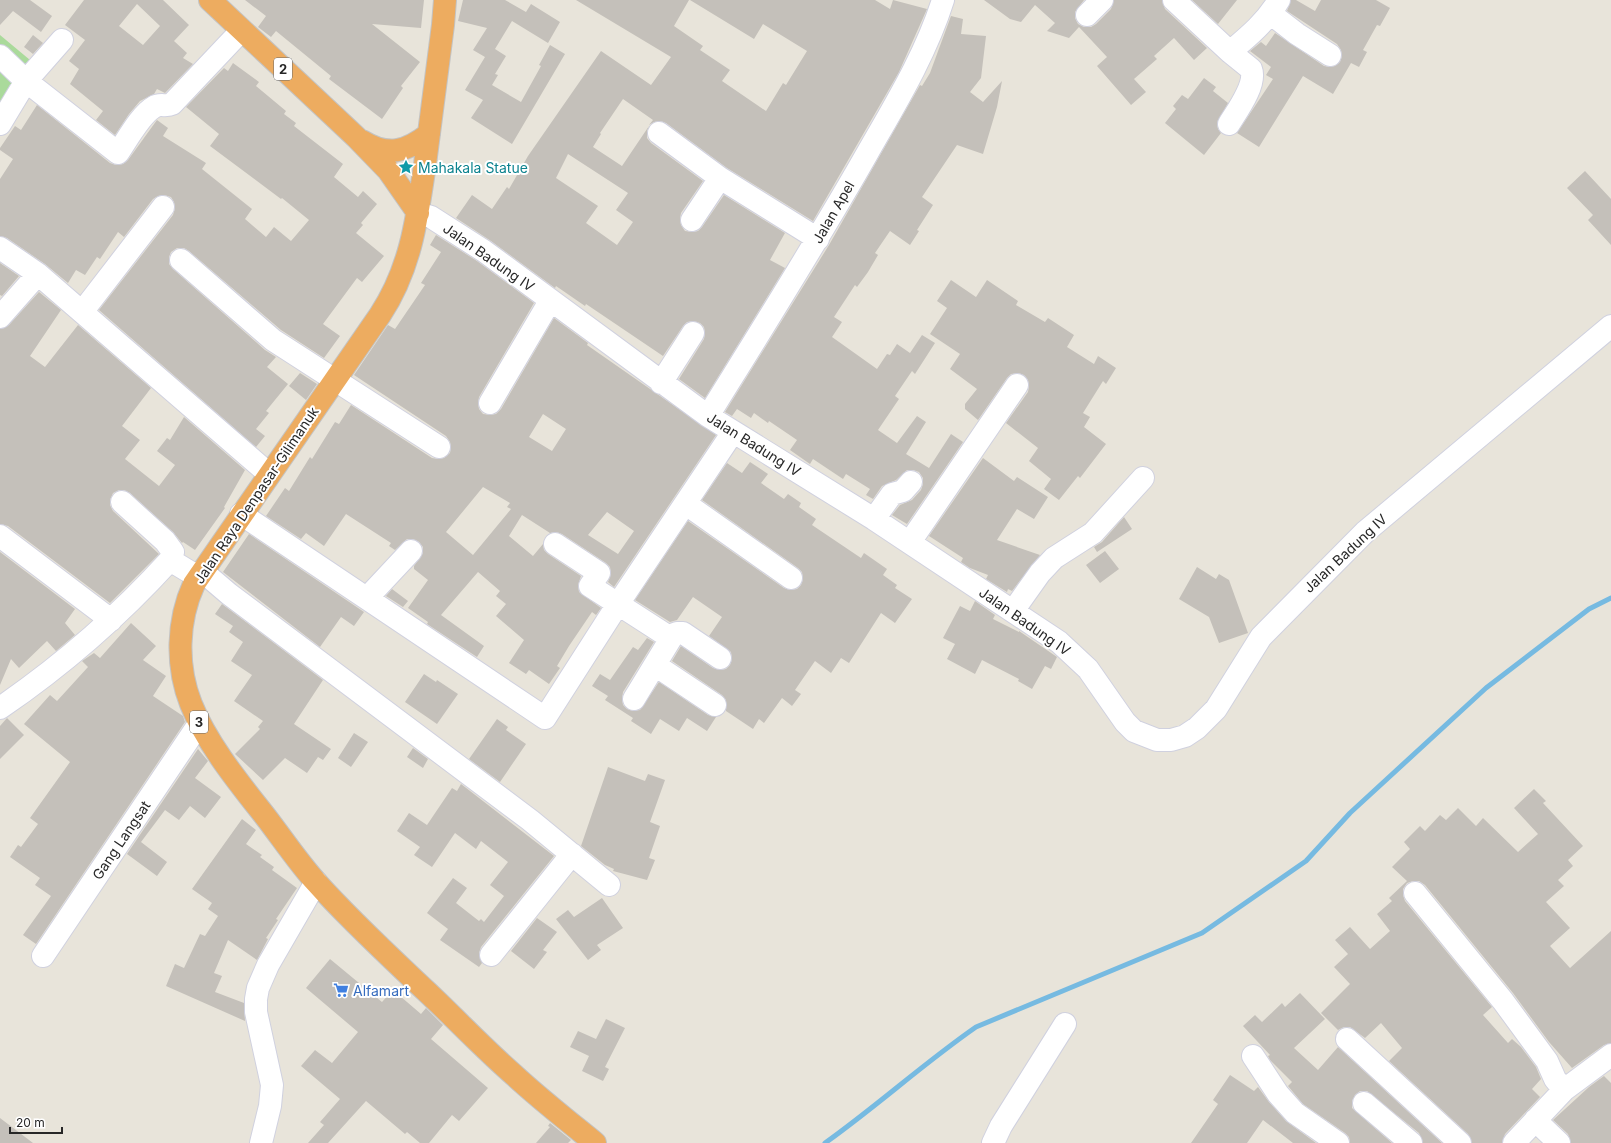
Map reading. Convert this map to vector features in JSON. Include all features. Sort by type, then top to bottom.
[{"type":"highway","name":"2","points":[[210,0],[241,31],[356,137],[373,148],[394,151],[413,146],[429,134]]},
{"type":"highway","name":"Jalan Raya Denpasar-Gilimanuk","points":[[444,0],[429,134],[418,212],[406,266],[393,294],[200,574],[188,597],[180,647],[183,677],[190,702],[200,724],[243,789],[316,882],[513,1075],[595,1143]]},
{"type":"highway","points":[[356,137],[388,170],[418,212]]},
{"type":"street","name":"Jalan Apel","points":[[708,416],[818,239],[912,75],[931,32],[942,0]]},
{"type":"street","points":[[1087,15],[1102,0]]},
{"type":"street","points":[[1174,0],[1224,46],[1248,65],[1252,72],[1251,81],[1246,95],[1229,124]]},
{"type":"street","points":[[1224,46],[1257,29],[1275,7],[1296,34],[1330,55]]},
{"type":"street","points":[[0,56],[26,81],[118,153],[149,110],[157,105],[170,106],[241,31]]},
{"type":"street","points":[[0,124],[26,81],[62,40]]},
{"type":"street","points":[[659,133],[720,178],[818,239]]},
{"type":"street","points":[[692,220],[720,178]]},
{"type":"street","points":[[82,312],[163,207]]},
{"type":"street","name":"Jalan Badung IV","points":[[418,212],[431,217],[468,240],[708,416],[910,542],[1059,642],[1088,669],[1134,731],[1157,740],[1171,740],[1185,736],[1197,728],[1216,709],[1261,637],[1365,532],[1611,326]]},
{"type":"street","points":[[0,248],[38,274],[269,474]]},
{"type":"street","points":[[181,260],[273,340],[334,380],[384,409],[440,447]]},
{"type":"street","points":[[0,317],[38,274]]},
{"type":"street","points":[[490,403],[550,301]]},
{"type":"street","points":[[661,382],[693,333]]},
{"type":"street","points":[[910,542],[1017,385]]},
{"type":"street","points":[[241,514],[545,718],[618,604],[733,432]]},
{"type":"street","points":[[1013,611],[1040,573],[1054,558],[1093,534],[1143,478]]},
{"type":"street","points":[[874,519],[892,494],[903,491],[911,482]]},
{"type":"street","points":[[0,708],[71,656],[140,593],[170,560],[173,552],[165,541],[122,502]]},
{"type":"street","points":[[686,504],[792,578]]},
{"type":"street","points":[[0,536],[111,620]]},
{"type":"street","points":[[555,544],[599,573],[590,586],[669,636],[677,633],[683,633],[720,658]]},
{"type":"street","points":[[367,598],[411,551]]},
{"type":"street","points":[[170,560],[200,574],[236,599],[530,820],[609,885]]},
{"type":"street","points":[[634,699],[673,635]]},
{"type":"street","points":[[655,665],[715,706]]},
{"type":"street","name":"Gang Langsat","points":[[42,956],[200,724]]},
{"type":"street","points":[[491,955],[572,854]]},
{"type":"street","points":[[261,1143],[270,1106],[272,1086],[256,1012],[258,988],[268,965],[316,882]]},
{"type":"street","points":[[1415,893],[1503,1001],[1547,1061],[1555,1079],[1564,1090]]},
{"type":"street","points":[[993,1143],[1001,1126],[1065,1024]]},
{"type":"street","points":[[1347,1039],[1460,1143]]},
{"type":"street","points":[[1514,1143],[1564,1090],[1611,1055]]},
{"type":"street","points":[[1253,1056],[1278,1094],[1295,1113],[1338,1143]]},
{"type":"street","points":[[1364,1103],[1411,1143]]},
{"type":"street","points":[[1535,1120],[1559,1143]]},
{"type":"green space","points":[[0,35],[30,60],[0,120]]},
{"type":"building","points":[[0,0],[30,0],[52,16],[41,32],[13,11],[0,25]]},
{"type":"building","points":[[84,0],[163,0],[189,25],[174,41],[187,53],[183,58],[193,64],[165,93],[157,89],[154,94],[140,101],[115,135],[96,120],[103,111],[70,84],[79,69],[69,61],[85,40],[65,25]],"holes":[[[137,4],[160,26],[143,45],[119,26]]]},
{"type":"building","points":[[245,0],[424,0],[421,28],[372,24],[420,62],[401,86],[403,88],[382,119],[329,79],[331,76],[276,31],[271,37],[258,27],[266,16]]},
{"type":"building","points":[[463,0],[505,0],[526,12],[531,4],[560,22],[548,43],[512,21],[495,49],[506,56],[495,74],[498,75],[492,85],[521,102],[541,66],[539,65],[550,45],[565,54],[512,144],[471,118],[483,100],[465,90],[485,57],[473,50],[487,28],[458,21]]},
{"type":"building","points":[[576,0],[689,0],[674,26],[703,46],[700,50],[730,70],[722,81],[766,111],[783,83],[786,85],[807,51],[763,24],[754,39],[690,0],[875,0],[890,9],[893,0],[927,9],[899,72],[813,221],[727,168],[666,123],[660,121],[649,125],[653,120],[623,99],[600,133],[601,134],[593,147],[622,166],[649,126],[647,138],[651,143],[703,181],[681,213],[681,225],[685,231],[698,231],[724,195],[785,233],[770,260],[785,268],[705,398],[679,379],[704,339],[704,327],[700,323],[693,321],[687,322],[663,356],[586,304],[585,306],[556,286],[555,288],[491,241],[456,218],[472,195],[492,209],[507,187],[509,189],[528,156],[601,51],[651,85],[671,57]],"holes":[[[568,154],[628,193],[616,210],[633,222],[617,245],[586,223],[598,206],[556,178]]]},
{"type":"building","points":[[984,0],[1084,0],[1075,12],[1075,18],[1078,24],[1084,27],[1091,27],[1111,9],[1114,0],[1162,0],[1165,9],[1207,48],[1194,60],[1174,38],[1154,56],[1157,59],[1134,79],[1146,92],[1131,105],[1097,66],[1107,57],[1079,27],[1069,38],[1047,31],[1055,23],[1035,5],[1021,22],[1010,19]]},
{"type":"building","points":[[1192,0],[1237,0],[1218,24]]},
{"type":"building","points":[[1291,0],[1296,0],[1315,11],[1321,0],[1376,0],[1390,8],[1380,26],[1377,25],[1363,50],[1367,52],[1359,67],[1351,63],[1333,94],[1303,76],[1259,147],[1237,133],[1273,79],[1266,75],[1271,67],[1250,51],[1261,42],[1266,46],[1275,33],[1324,66],[1335,66],[1340,62],[1342,56],[1341,50],[1337,44],[1287,11]]},
{"type":"building","points":[[951,16],[963,19],[961,34],[986,36],[981,78],[970,92],[983,102],[1002,81],[997,107],[983,154],[957,145],[922,197],[933,205],[917,230],[919,231],[910,245],[890,231],[875,253],[878,255],[868,272],[857,287],[855,285],[834,317],[842,322],[832,337],[877,369],[887,354],[890,355],[897,344],[910,353],[922,335],[935,343],[915,374],[912,371],[895,396],[899,399],[878,430],[897,443],[917,416],[926,422],[906,454],[929,468],[951,434],[963,442],[907,524],[892,515],[900,505],[912,500],[921,490],[923,478],[919,472],[907,470],[896,480],[882,486],[873,499],[866,495],[870,489],[846,474],[843,479],[813,459],[810,464],[790,450],[797,440],[769,421],[768,423],[754,413],[751,418],[737,409],[732,416],[725,412],[829,245],[920,85],[922,86],[930,73]]},
{"type":"building","points":[[33,35],[43,43],[33,54],[24,47]]},
{"type":"building","points":[[233,63],[259,82],[256,86],[286,111],[284,114],[296,123],[294,126],[343,164],[334,177],[358,197],[363,191],[377,204],[361,223],[363,225],[356,233],[384,256],[362,282],[357,278],[323,324],[340,336],[324,358],[281,330],[189,251],[184,248],[177,248],[171,252],[169,264],[173,269],[265,350],[276,357],[267,367],[288,384],[266,411],[269,413],[256,429],[265,436],[256,447],[99,310],[173,215],[175,208],[171,197],[164,195],[153,199],[124,237],[118,232],[100,259],[97,257],[85,275],[76,270],[68,283],[45,264],[7,238],[0,236],[0,179],[13,159],[0,150],[0,148],[15,126],[21,130],[37,105],[110,163],[116,165],[123,164],[128,160],[157,120],[168,128],[163,136],[206,163],[202,169],[252,209],[245,219],[266,237],[274,227],[291,241],[309,220],[282,198],[281,199],[210,146],[219,134],[186,107],[224,68],[228,71]]},
{"type":"building","points":[[1204,78],[1216,87],[1213,91],[1228,103],[1217,123],[1218,129],[1221,133],[1204,155],[1165,123],[1176,109],[1173,106],[1182,95],[1188,99]]},
{"type":"building","points":[[1585,171],[1611,199],[1611,245],[1588,220],[1593,215],[1567,188]]},
{"type":"building","points":[[436,235],[477,261],[534,303],[479,397],[479,409],[483,414],[496,414],[501,409],[554,318],[588,343],[587,345],[716,435],[614,587],[608,582],[611,574],[610,567],[606,563],[562,534],[556,532],[550,533],[522,515],[509,536],[533,556],[543,544],[544,550],[548,554],[581,576],[578,585],[579,592],[601,608],[596,615],[592,612],[557,666],[560,668],[549,684],[529,670],[526,674],[509,663],[524,640],[496,616],[506,604],[496,596],[500,591],[478,572],[441,615],[484,646],[477,657],[427,624],[428,622],[408,608],[428,580],[414,569],[414,566],[423,553],[423,547],[419,542],[413,539],[407,539],[395,550],[389,546],[391,543],[346,514],[324,546],[306,533],[301,539],[266,516],[285,488],[289,491],[310,457],[312,459],[335,422],[339,424],[351,405],[432,458],[444,458],[450,453],[450,442],[446,436],[354,375],[388,325],[395,329],[425,285],[421,283],[441,252],[430,245]],"holes":[[[543,414],[566,429],[552,451],[529,437]],[[483,487],[510,503],[507,507],[511,509],[473,555],[446,532]],[[607,512],[634,531],[618,554],[588,535]]]},
{"type":"building","points":[[0,263],[19,276],[2,296],[0,295]]},
{"type":"building","points":[[951,280],[976,297],[987,280],[1018,301],[1016,305],[1045,322],[1048,318],[1074,335],[1067,347],[1094,364],[1098,356],[1116,368],[1106,384],[1103,381],[1083,413],[1090,417],[1084,427],[1106,444],[1080,478],[1078,476],[1059,500],[1044,489],[1051,479],[1029,461],[1038,448],[1006,423],[1028,392],[1028,380],[1024,375],[1018,373],[1011,374],[978,420],[965,409],[965,404],[977,389],[950,369],[960,354],[930,334],[947,308],[937,301]]},
{"type":"building","points":[[39,292],[61,310],[30,356],[45,367],[78,325],[151,388],[122,426],[140,440],[125,459],[159,486],[175,465],[157,451],[167,438],[170,440],[184,417],[245,470],[224,507],[225,508],[195,550],[183,542],[182,543],[173,532],[130,493],[124,490],[119,490],[113,493],[110,500],[110,505],[113,511],[159,554],[110,603],[8,526],[0,524],[0,329],[9,325]]},
{"type":"building","points":[[300,373],[317,384],[306,400],[289,386]]},
{"type":"building","points":[[983,458],[1014,481],[1017,477],[1048,497],[1034,519],[1017,509],[997,540],[1040,555],[1012,591],[1008,589],[1007,592],[986,579],[988,575],[970,568],[961,562],[963,558],[929,536]]},
{"type":"building","points":[[750,462],[768,474],[761,483],[784,499],[788,494],[801,503],[799,507],[816,519],[812,525],[861,558],[864,553],[887,569],[883,575],[897,585],[895,588],[912,599],[895,623],[881,613],[849,663],[841,658],[831,673],[815,661],[795,690],[801,694],[792,706],[782,698],[764,723],[759,719],[753,729],[726,711],[726,700],[722,695],[672,661],[681,646],[713,668],[720,670],[726,669],[730,665],[732,659],[731,652],[709,636],[722,617],[693,597],[677,620],[670,622],[635,600],[688,521],[784,588],[790,590],[797,589],[801,585],[803,579],[802,572],[798,568],[702,500],[727,463],[742,473]]},
{"type":"building","points":[[1124,517],[1132,529],[1097,552],[1094,547],[1102,542]]},
{"type":"building","points":[[249,534],[364,612],[354,626],[341,617],[320,647],[223,572]]},
{"type":"building","points":[[1105,551],[1119,569],[1100,583],[1086,565]]},
{"type":"building","points":[[0,552],[75,609],[65,623],[75,635],[56,651],[47,641],[19,668],[11,659],[0,685]]},
{"type":"building","points":[[1197,567],[1216,579],[1219,574],[1229,580],[1248,633],[1219,643],[1209,617],[1179,599]]},
{"type":"building","points":[[392,589],[408,601],[403,607],[386,596]]},
{"type":"building","points":[[975,601],[995,615],[993,619],[1019,631],[1057,657],[1051,669],[1045,666],[1032,689],[1018,681],[1019,679],[982,660],[975,674],[947,659],[955,644],[943,638],[960,606],[970,611]]},
{"type":"building","points":[[222,604],[323,680],[294,724],[331,749],[323,760],[318,757],[307,773],[285,758],[263,780],[235,754],[260,729],[258,727],[263,721],[234,701],[252,675],[231,661],[243,642],[229,632],[233,626],[215,614]]},
{"type":"building","points":[[131,623],[156,646],[143,660],[166,676],[153,696],[183,716],[185,722],[36,944],[23,935],[51,896],[35,885],[40,878],[10,857],[18,845],[21,847],[38,824],[30,818],[70,762],[24,724],[50,695],[57,701],[88,667],[82,661],[94,653],[100,658]]},
{"type":"building","points":[[647,638],[654,642],[623,692],[623,705],[627,709],[633,711],[640,710],[659,682],[708,715],[716,717],[707,731],[687,718],[679,731],[660,719],[651,734],[631,721],[633,718],[605,700],[608,696],[592,686],[600,674],[610,680],[633,647],[638,650]]},
{"type":"building","points":[[424,674],[436,682],[437,680],[458,694],[437,724],[405,702]]},
{"type":"building","points":[[7,718],[24,735],[0,759],[0,726]]},
{"type":"building","points":[[497,719],[508,727],[506,730],[526,744],[500,782],[469,759]]},
{"type":"building","points":[[354,733],[368,742],[351,767],[338,758]]},
{"type":"building","points":[[413,748],[428,759],[423,768],[407,757]]},
{"type":"building","points":[[198,749],[208,761],[195,778],[221,797],[205,818],[190,806],[179,820],[165,810],[141,842],[167,862],[157,876],[127,854]]},
{"type":"building","points":[[608,767],[645,781],[648,774],[665,780],[650,822],[660,826],[649,858],[655,860],[647,880],[613,871],[614,869],[605,865],[581,846]]},
{"type":"building","points":[[461,784],[554,856],[481,947],[479,953],[482,963],[479,967],[440,940],[448,929],[427,913],[453,878],[467,888],[456,903],[479,921],[481,919],[484,922],[504,896],[490,885],[508,862],[481,841],[476,849],[455,833],[432,867],[414,855],[420,847],[397,831],[409,813],[427,825],[452,788],[457,791]]},
{"type":"building","points":[[1534,789],[1546,801],[1543,803],[1583,846],[1568,860],[1573,866],[1558,880],[1564,886],[1546,902],[1570,928],[1550,946],[1570,968],[1611,931],[1611,1043],[1604,1045],[1572,1068],[1549,1042],[1513,993],[1425,885],[1419,881],[1407,883],[1403,889],[1405,901],[1492,1007],[1483,1015],[1508,1043],[1512,1039],[1521,1047],[1536,1067],[1541,1079],[1532,1089],[1540,1097],[1505,1134],[1502,1143],[1472,1143],[1468,1134],[1389,1061],[1402,1048],[1381,1023],[1365,1038],[1350,1027],[1344,1027],[1338,1030],[1321,1013],[1350,984],[1334,967],[1348,954],[1335,940],[1350,927],[1370,949],[1390,931],[1377,914],[1392,901],[1389,898],[1407,881],[1392,867],[1410,849],[1404,842],[1420,826],[1425,831],[1440,815],[1446,820],[1458,808],[1476,826],[1483,818],[1518,852],[1538,834],[1514,808]]},
{"type":"building","points":[[242,819],[256,830],[246,844],[262,855],[260,857],[274,867],[272,870],[297,888],[276,919],[278,920],[266,938],[268,939],[257,960],[228,940],[214,973],[222,976],[215,992],[244,1003],[245,1021],[166,986],[175,964],[184,968],[200,934],[205,936],[218,916],[208,909],[212,903],[192,889]]},
{"type":"building","points":[[602,898],[623,928],[597,945],[601,950],[588,960],[556,919],[568,910],[574,917]]},
{"type":"building","points":[[537,918],[557,932],[543,950],[547,952],[534,969],[511,951]]},
{"type":"building","points":[[330,959],[382,1002],[393,990],[421,1014],[426,1008],[443,1025],[431,1039],[488,1088],[459,1121],[452,1115],[429,1143],[420,1143],[407,1132],[405,1134],[366,1101],[328,1143],[308,1143],[324,1125],[320,1122],[340,1099],[301,1066],[315,1050],[332,1063],[358,1032],[306,988]]},
{"type":"building","points":[[1300,993],[1325,1019],[1294,1048],[1318,1070],[1338,1047],[1442,1143],[1423,1143],[1419,1133],[1367,1091],[1360,1091],[1355,1095],[1352,1101],[1352,1108],[1392,1143],[1350,1143],[1349,1137],[1345,1133],[1303,1104],[1288,1086],[1292,1082],[1270,1060],[1268,1056],[1270,1055],[1243,1026],[1255,1015],[1262,1022],[1282,1003],[1285,1007]]},
{"type":"building","points":[[606,1019],[625,1028],[605,1067],[609,1069],[603,1081],[582,1071],[589,1056],[570,1047],[578,1031],[596,1039]]},
{"type":"building","points":[[1230,1075],[1254,1091],[1258,1087],[1286,1121],[1316,1143],[1293,1143],[1263,1120],[1247,1143],[1191,1143],[1218,1104],[1213,1100]]},
{"type":"building","points":[[1604,1076],[1611,1083],[1611,1143],[1571,1143],[1568,1134],[1553,1120],[1589,1087]]},
{"type":"building","points":[[0,1118],[33,1143],[0,1143]]},
{"type":"building","points":[[550,1123],[571,1140],[568,1143],[536,1143],[550,1127],[548,1126]]},
{"type":"waterway","points":[[825,1143],[976,1027],[1202,933],[1306,861],[1350,813],[1486,688],[1589,609],[1611,598]]},
{"type":"place","name":"Mahakala Statue","points":[[406,167]]},
{"type":"place","name":"Alfamart","points":[[341,990]]}]
